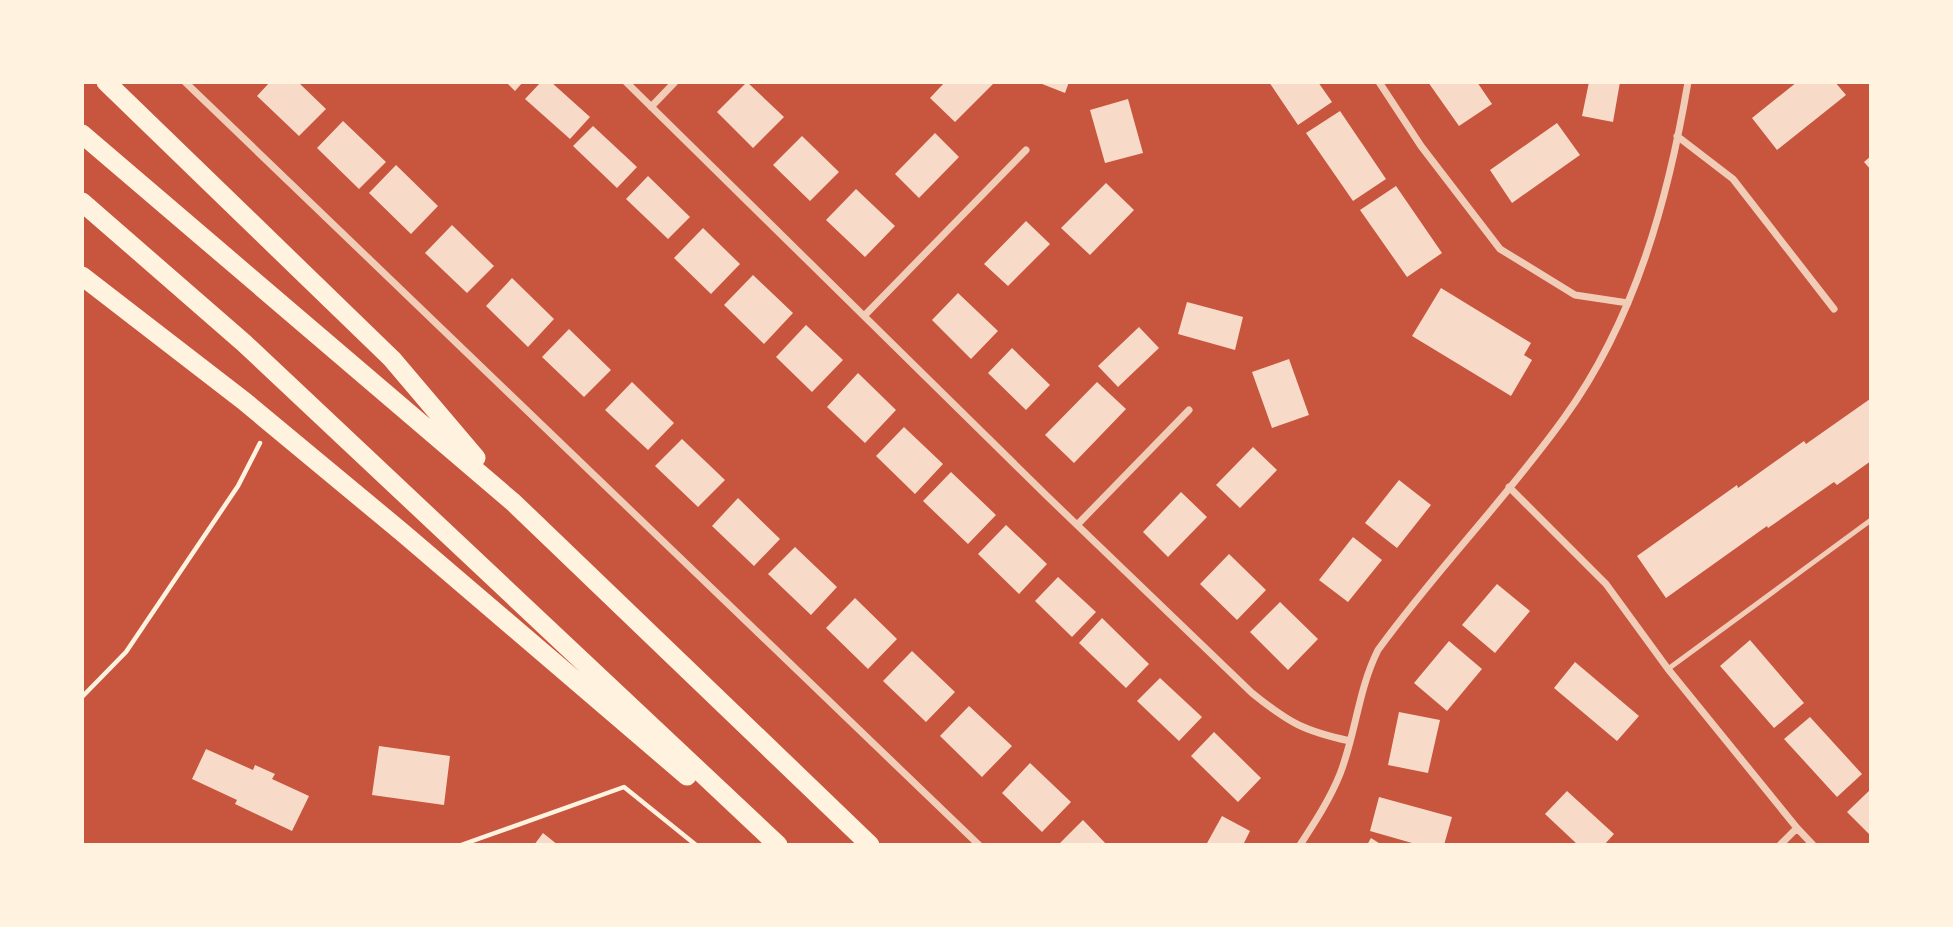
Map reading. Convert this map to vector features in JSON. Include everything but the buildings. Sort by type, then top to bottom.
[{"type":"highway","points":[[106,82],[392,359],[514,503]]},
{"type":"highway","points":[[82,134],[514,503],[870,845]]},
{"type":"highway","points":[[82,202],[244,343],[778,845]]},
{"type":"highway","points":[[82,276],[244,401],[372,507],[768,845]]},
{"type":"street","points":[[185,82],[979,845]]},
{"type":"street","points":[[626,82],[1252,693],[1282,718],[1314,733],[1350,741]]},
{"type":"street","points":[[651,107],[675,82]]},
{"type":"street","points":[[1379,82],[1421,146],[1500,249],[1576,295],[1628,303]]},
{"type":"street","points":[[1300,845],[1325,805],[1340,774],[1364,681],[1378,650],[1565,418],[1600,362],[1643,265],[1658,217],[1688,82]]},
{"type":"street","points":[[1677,136],[1734,179],[1833,309]]},
{"type":"street","points":[[865,316],[1026,150]]},
{"type":"street","points":[[1077,525],[1189,410]]},
{"type":"street","points":[[1509,487],[1606,584],[1668,670],[1813,845]]},
{"type":"street","points":[[1780,845],[1797,828]]},
{"type":"lane","points":[[1668,670],[1871,520]]},
{"type":"path","points":[[82,696],[126,652],[238,486],[262,438]]},
{"type":"path","points":[[461,845],[624,787],[695,845]]}]
